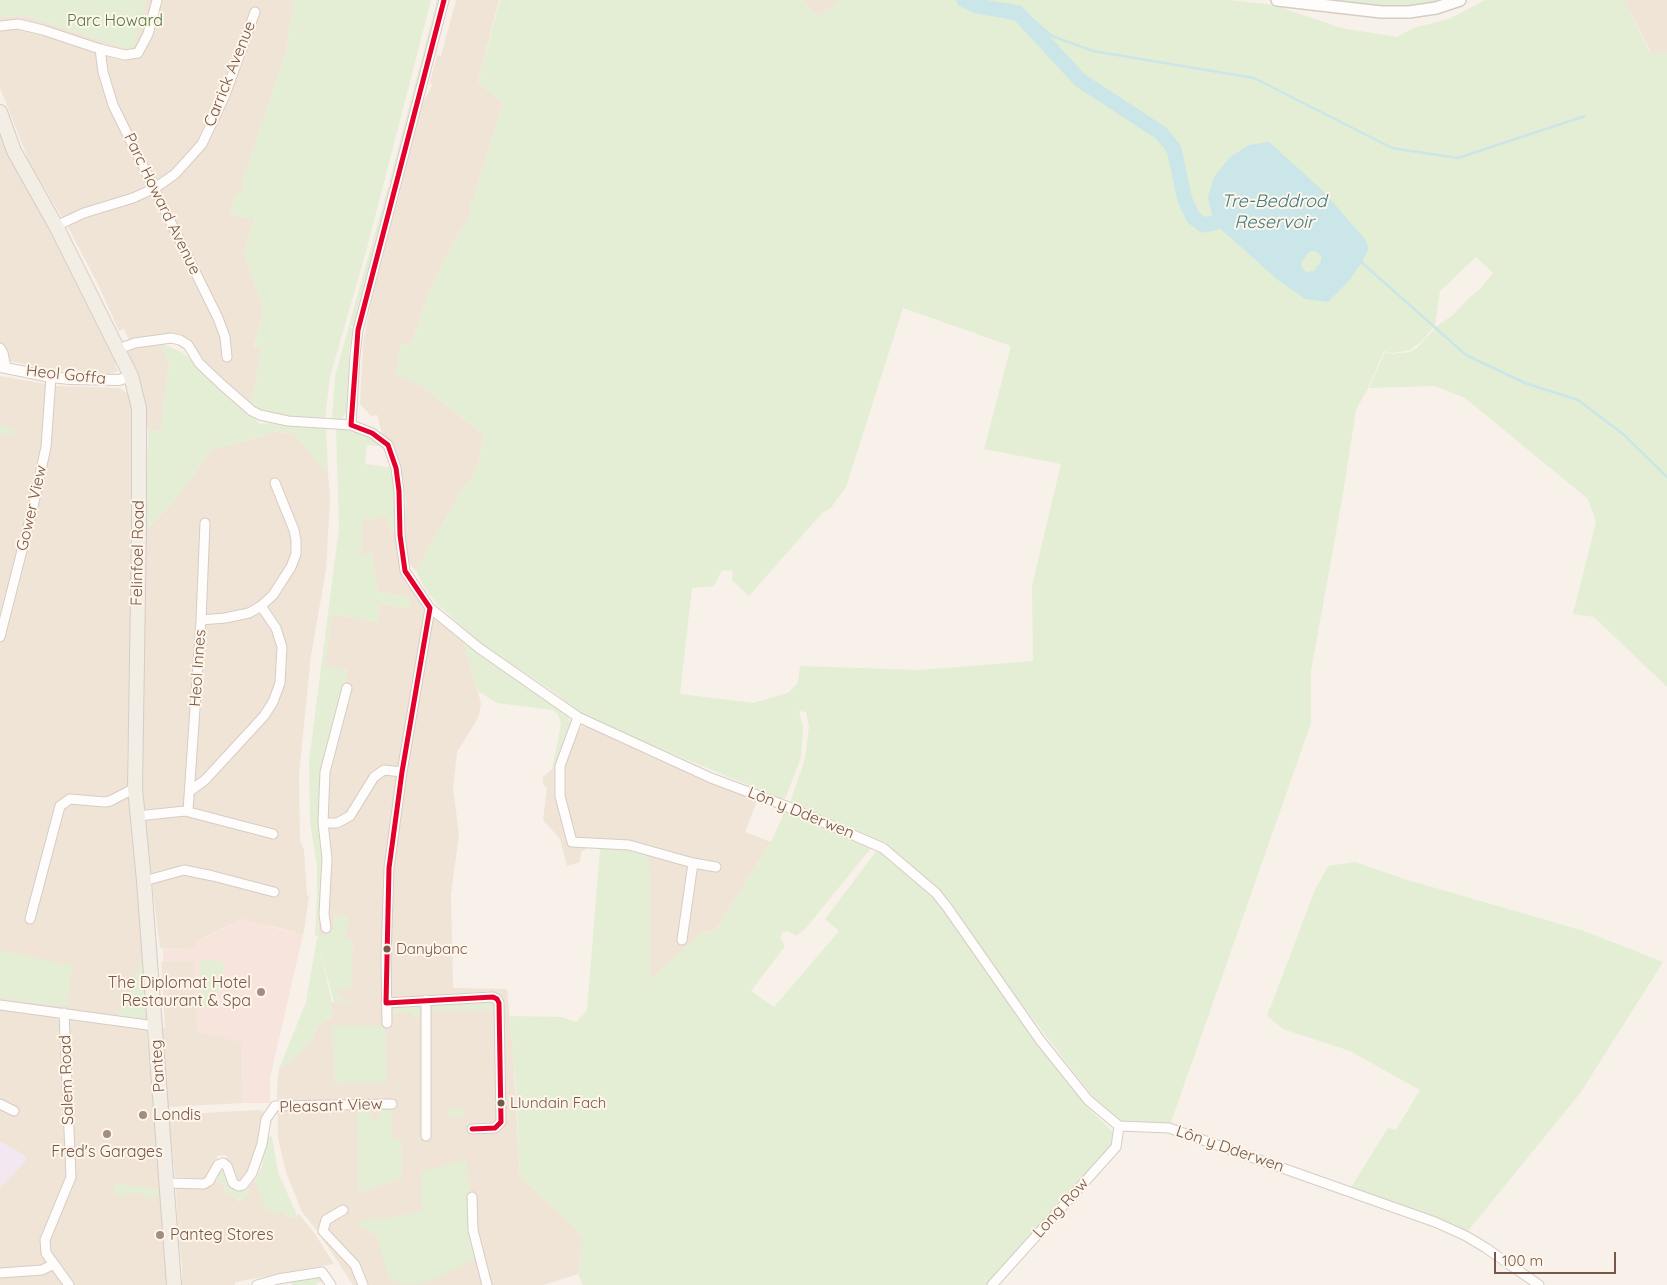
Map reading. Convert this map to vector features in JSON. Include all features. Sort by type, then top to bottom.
[{"type":"main road","points":[[1277,0],[1381,12],[1409,12],[1436,8],[1460,0]]},
{"type":"main road","name":"Felinfoel Road","points":[[0,112],[14,151],[56,226],[131,376],[139,408],[139,528],[134,788],[144,880],[155,1026]]},
{"type":"main road","name":"Panteg","points":[[155,1026],[174,1285]]},
{"type":"street","points":[[0,26],[18,24],[126,55],[138,53],[148,34],[158,0]]},
{"type":"street","points":[[351,424],[358,330],[444,0]]},
{"type":"street","name":"Carrick Avenue","points":[[56,226],[84,213],[133,198],[155,188],[175,174],[202,144],[225,95],[255,12]]},
{"type":"street","name":"Parc Howard Avenue","points":[[100,49],[103,72],[113,105],[218,318],[225,337],[227,357]]},
{"type":"street","name":"Lôn y Dderwen","points":[[118,349],[135,343],[171,338],[180,340],[188,345],[199,363],[252,411],[276,420],[351,424],[372,433],[388,445],[396,468],[399,491],[400,535],[405,571],[430,608],[479,648],[578,717],[711,778],[786,806],[883,848],[936,894],[947,906],[1040,1040],[1088,1100],[1119,1126],[1169,1128],[1435,1222],[1466,1236],[1486,1248],[1539,1285]]},
{"type":"street","points":[[0,348],[3,353],[3,367]]},
{"type":"street","name":"Heol Goffa","points":[[3,367],[51,377],[119,380],[131,376]]},
{"type":"street","name":"Gower View","points":[[0,637],[46,447],[51,377]]},
{"type":"street","points":[[201,620],[249,613],[261,606],[274,595],[291,566],[296,554],[296,540],[294,530],[275,483]]},
{"type":"street","name":"Heol Innes","points":[[188,812],[201,620],[205,524]]},
{"type":"street","points":[[190,791],[205,780],[264,716],[273,702],[280,682],[282,646],[276,628],[261,606]]},
{"type":"street","points":[[386,1023],[386,958],[391,920],[389,868],[402,772],[430,608]]},
{"type":"street","points":[[326,928],[324,914],[327,858],[323,823],[325,772],[347,688]]},
{"type":"street","points":[[578,717],[560,766],[560,796],[572,842],[629,845],[693,863],[716,867]]},
{"type":"street","points":[[323,823],[338,823],[350,816],[374,777],[384,770],[402,772]]},
{"type":"street","points":[[30,919],[60,806],[70,799],[110,801],[134,788]]},
{"type":"street","points":[[137,816],[188,812],[272,834]]},
{"type":"street","points":[[682,940],[693,863]]},
{"type":"street","points":[[144,880],[184,870],[274,892]]},
{"type":"street","points":[[386,1003],[493,997],[499,1003],[501,1122],[495,1128],[472,1129]]},
{"type":"street","points":[[426,1000],[426,1136]]},
{"type":"street","points":[[0,1005],[155,1026]]},
{"type":"street","name":"Salem Road","points":[[64,1013],[71,1177],[45,1240],[46,1253],[70,1285]]},
{"type":"street","points":[[0,1104],[14,1111]]},
{"type":"street","name":"Pleasant View","points":[[167,1183],[204,1184],[209,1181],[218,1166],[223,1163],[227,1166],[234,1183],[238,1186],[242,1185],[252,1173],[262,1144],[266,1119],[275,1106],[392,1104]]},
{"type":"street","name":"Long Row","points":[[992,1285],[1116,1147],[1119,1126]]},
{"type":"street","points":[[472,1197],[473,1230],[487,1285]]},
{"type":"street","points":[[343,1210],[326,1220],[323,1231],[355,1265],[363,1285]]},
{"type":"street","points":[[0,1273],[42,1270],[54,1264]]},
{"type":"street","points":[[257,1285],[322,1272],[331,1285]]},
{"type":"shaded area","points":[[146,0],[291,0],[293,3],[294,9],[286,52],[244,177],[243,189],[236,196],[230,214],[243,218],[255,218],[244,254],[264,308],[254,347],[262,349],[251,406],[202,361],[190,343],[130,342],[124,329],[119,331],[98,284],[69,229],[30,164],[0,88],[0,17],[26,16],[130,49]]},
{"type":"shaded area","points":[[456,0],[499,0],[478,82],[503,103],[469,217],[430,289],[413,339],[408,345],[401,344],[396,374],[423,387],[484,435],[477,470],[459,495],[416,571],[410,565],[405,546],[406,502],[399,460],[392,444],[382,434],[377,415],[371,416],[360,404],[363,343],[371,302],[423,102],[432,86],[430,82],[437,55],[441,56]]},
{"type":"shaded area","points":[[803,0],[838,0],[838,2],[817,16]]},
{"type":"shaded area","points":[[1624,0],[1667,0],[1667,52],[1651,53]]},
{"type":"shaded area","points":[[0,131],[23,182],[42,213],[118,363],[115,365],[118,371],[110,374],[73,372],[0,359]]},
{"type":"shaded area","points":[[160,343],[169,363],[161,430],[148,432],[142,390],[124,349]]},
{"type":"shaded area","points":[[0,376],[57,386],[120,388],[133,398],[133,528],[127,774],[149,1005],[147,1035],[163,1196],[164,1242],[168,1285],[0,1285]]},
{"type":"shaded area","points":[[272,431],[294,434],[328,473],[330,499],[326,570],[311,655],[299,775],[300,840],[304,850],[307,895],[309,896],[303,935],[276,927],[238,921],[203,938],[194,949],[160,948],[143,810],[141,674],[146,529],[171,504],[212,449],[261,437]]},
{"type":"shaded area","points":[[387,515],[392,533],[397,531],[402,574],[427,610],[463,642],[481,703],[479,716],[457,752],[453,788],[459,834],[451,894],[453,988],[507,989],[513,1051],[520,1176],[577,1230],[582,1239],[578,1274],[543,1285],[353,1285],[318,1232],[302,1212],[286,1172],[278,1138],[277,1087],[279,1069],[290,1062],[311,1041],[318,1026],[332,1016],[332,1002],[350,1002],[350,1000],[336,997],[339,989],[350,988],[353,941],[346,940],[335,916],[334,930],[328,932],[327,937],[318,936],[323,862],[318,824],[322,762],[348,670],[325,667],[331,614],[377,622],[380,604],[409,609],[409,597],[378,592],[372,554],[361,556],[362,521]]},
{"type":"shaded area","points":[[584,723],[654,758],[757,801],[745,832],[771,842],[714,932],[704,931],[649,981],[649,857],[624,849],[589,847],[581,852],[580,862],[567,866],[560,839],[543,820],[547,789],[543,784],[543,777],[552,769]]},
{"type":"shaded area","points":[[239,918],[303,935],[270,1078],[270,1103],[243,1103],[242,1042],[215,1036],[215,1038],[197,1032],[193,961],[163,962],[163,948],[194,949],[198,941],[238,921]]},
{"type":"shaded area","points":[[193,960],[215,1035],[242,1042],[243,1103],[168,1107],[162,1028],[165,1028],[161,962]]},
{"type":"shaded area","points":[[263,1111],[264,1122],[260,1143],[246,1177],[240,1182],[236,1181],[226,1155],[217,1156],[217,1163],[207,1179],[175,1177],[168,1115]]},
{"type":"shaded area","points":[[0,1141],[26,1156],[25,1162],[0,1188]]},
{"type":"shaded area","points":[[215,1178],[216,1181],[225,1186],[224,1191],[239,1201],[244,1198],[249,1190],[247,1189],[255,1179],[259,1190],[291,1219],[299,1214],[315,1234],[334,1264],[235,1282],[235,1285],[182,1285],[176,1187]]},
{"type":"green space","name":"Parc Howard","points":[[0,0],[146,0],[134,47],[130,49],[26,16],[0,17]]},
{"type":"green space","points":[[291,0],[431,0],[367,248],[330,377],[325,419],[281,418],[251,406],[262,349],[254,348],[264,308],[244,254],[255,218],[243,218],[230,214],[236,196],[243,189],[244,177],[286,52],[294,9]]},
{"type":"green space","points":[[437,0],[440,0],[392,184],[389,183]]},
{"type":"green space","points":[[500,0],[803,0],[817,16],[838,2],[838,0],[1230,0],[1274,5],[1341,28],[1397,37],[1413,28],[1449,19],[1485,0],[1624,0],[1650,53],[1667,52],[1667,687],[1594,617],[1573,614],[1596,522],[1588,499],[1465,398],[1435,386],[1369,388],[1385,352],[1392,354],[1410,352],[1417,348],[1437,326],[1453,315],[1479,290],[1493,273],[1476,257],[1440,291],[1435,325],[1422,341],[1410,350],[1392,353],[1384,351],[1356,410],[1311,671],[1311,723],[1169,1128],[1119,1121],[1096,1100],[1072,1070],[992,965],[950,901],[885,844],[790,803],[805,759],[809,726],[806,712],[799,711],[803,727],[801,757],[786,797],[782,799],[637,739],[581,713],[551,690],[482,645],[437,604],[425,589],[416,571],[459,495],[477,470],[484,435],[423,387],[396,374],[401,344],[408,345],[413,339],[430,289],[469,217],[503,103],[478,82]],"holes":[[[903,308],[1011,346],[984,449],[1061,464],[1032,586],[1033,661],[919,670],[800,666],[798,683],[788,693],[753,703],[680,694],[692,588],[714,586],[722,570],[733,571],[732,580],[749,596],[822,513],[830,509],[846,487]]]},
{"type":"green space","points":[[1277,0],[1445,0],[1409,12]]},
{"type":"green space","points":[[388,187],[391,188],[354,327],[349,325]]},
{"type":"green space","points":[[349,326],[353,329],[349,351],[348,409],[342,419],[332,420],[335,376]]},
{"type":"green space","points":[[160,343],[182,352],[260,424],[270,423],[326,428],[328,473],[294,434],[272,431],[261,437],[212,449],[171,504],[146,529],[148,432],[161,430],[169,363]]},
{"type":"green space","points":[[0,425],[16,430],[14,437],[0,433]]},
{"type":"green space","points":[[336,428],[371,435],[386,447],[367,445],[365,464],[395,468],[397,531],[392,533],[387,515],[362,521],[361,556],[372,553],[378,592],[409,597],[410,604],[409,609],[380,604],[377,622],[331,614],[325,666],[348,670],[322,762],[318,824],[323,862],[318,935],[327,936],[329,931],[334,930],[334,916],[348,916],[346,940],[353,941],[351,988],[339,989],[337,997],[350,1000],[350,1003],[334,1002],[319,947],[332,1002],[332,1016],[318,1026],[311,1041],[301,1052],[279,1069],[306,1002],[317,938],[319,937],[315,935],[317,866],[310,822],[309,761],[339,528]]},
{"type":"green space","points":[[463,642],[567,713],[570,723],[564,738],[560,758],[552,769],[561,724],[558,714],[553,710],[497,703],[478,691]]},
{"type":"green space","points":[[785,811],[871,848],[806,928],[796,936],[788,931],[783,932],[780,938],[785,946],[751,991],[774,1007],[839,931],[825,919],[878,849],[930,893],[945,910],[1084,1104],[1113,1132],[1113,1145],[992,1285],[583,1285],[578,1274],[582,1239],[577,1230],[520,1176],[510,1016],[562,1017],[576,1022],[587,1011],[600,848],[624,849],[649,857],[650,980],[704,931],[714,932],[771,842]]},
{"type":"green space","points":[[1355,862],[1401,878],[1584,931],[1663,962],[1581,1092],[1468,1231],[1350,1189],[1388,1128],[1396,1130],[1420,1090],[1350,1051],[1283,1029],[1267,1016],[1315,890],[1328,866]]},
{"type":"green space","points":[[0,950],[73,966],[67,1007],[0,998]]},
{"type":"green space","points":[[143,957],[149,1008],[147,1013],[139,1018],[116,1017],[134,984]]},
{"type":"green space","points":[[200,959],[218,961],[225,965],[214,1005],[200,1008]]},
{"type":"green space","points":[[485,1001],[490,1004],[493,1010],[461,1011],[461,1006],[464,1003]]},
{"type":"green space","points":[[440,1004],[457,1004],[459,1011],[432,1011],[434,1007]]},
{"type":"green space","points":[[402,1005],[419,1008],[420,1017],[414,1018],[411,1012],[393,1014],[396,1008]]},
{"type":"green space","points":[[332,1026],[385,1026],[387,1083],[335,1084]]},
{"type":"green space","points":[[357,1108],[369,1109],[372,1119],[379,1118],[381,1108],[391,1108],[393,1140],[401,1139],[402,1178],[359,1193]]},
{"type":"green space","points":[[450,1108],[462,1108],[466,1116],[447,1117],[446,1113],[450,1112]]},
{"type":"green space","points":[[268,1136],[272,1137],[278,1172],[297,1215],[291,1219],[283,1211],[275,1214],[266,1208],[262,1202],[255,1179],[263,1165],[262,1160]]},
{"type":"green space","points":[[466,1160],[478,1258],[430,1281],[417,1284],[402,1284],[392,1280],[386,1270],[378,1237],[356,1224],[363,1220],[379,1220],[422,1211],[421,1172]]},
{"type":"green space","points":[[223,1169],[232,1187],[239,1191],[249,1190],[242,1202],[224,1191],[225,1186],[216,1181],[220,1171]]},
{"type":"green space","points":[[114,1183],[162,1190],[163,1196],[144,1198],[144,1194],[115,1195]]},
{"type":"green space","points":[[320,1276],[323,1281],[317,1283],[317,1285],[292,1285],[291,1282]]},
{"type":"water","name":"Tre-Beddrod Reservoir","points":[[1269,142],[1322,190],[1365,239],[1369,248],[1362,262],[1348,282],[1328,302],[1305,299],[1278,280],[1214,223],[1208,197],[1214,177],[1230,157],[1249,145]],"holes":[[[1309,252],[1317,252],[1321,256],[1321,261],[1314,271],[1306,272],[1301,267],[1301,263]]]},
{"type":"waterway","points":[[964,0],[977,6],[1018,13],[1080,80],[1161,133],[1174,149],[1185,200],[1193,217],[1203,225],[1214,223]]},
{"type":"waterway","points":[[1025,13],[1052,36],[1093,51],[1254,78],[1392,148],[1458,158],[1585,116]]},
{"type":"waterway","points":[[1360,261],[1466,355],[1525,383],[1578,400],[1623,434],[1667,477]]},
{"type":"transit line","points":[[444,0],[358,330],[351,425],[372,433],[388,445],[396,468],[399,491],[400,535],[405,571],[430,608],[402,772],[389,868],[386,1003],[493,997],[497,999],[499,1003],[501,1122],[495,1128],[472,1129]]},
{"type":"place","name":"Danybanc","points":[[387,949]]},
{"type":"place","name":"The Diplomat Hotel Restaurant & Spa","points":[[261,992]]},
{"type":"place","name":"Llundain Fach","points":[[501,1103]]},
{"type":"place","name":"Londis","points":[[143,1115]]},
{"type":"place","name":"Fred's Garages","points":[[107,1134]]},
{"type":"place","name":"Panteg Stores","points":[[160,1235]]}]
